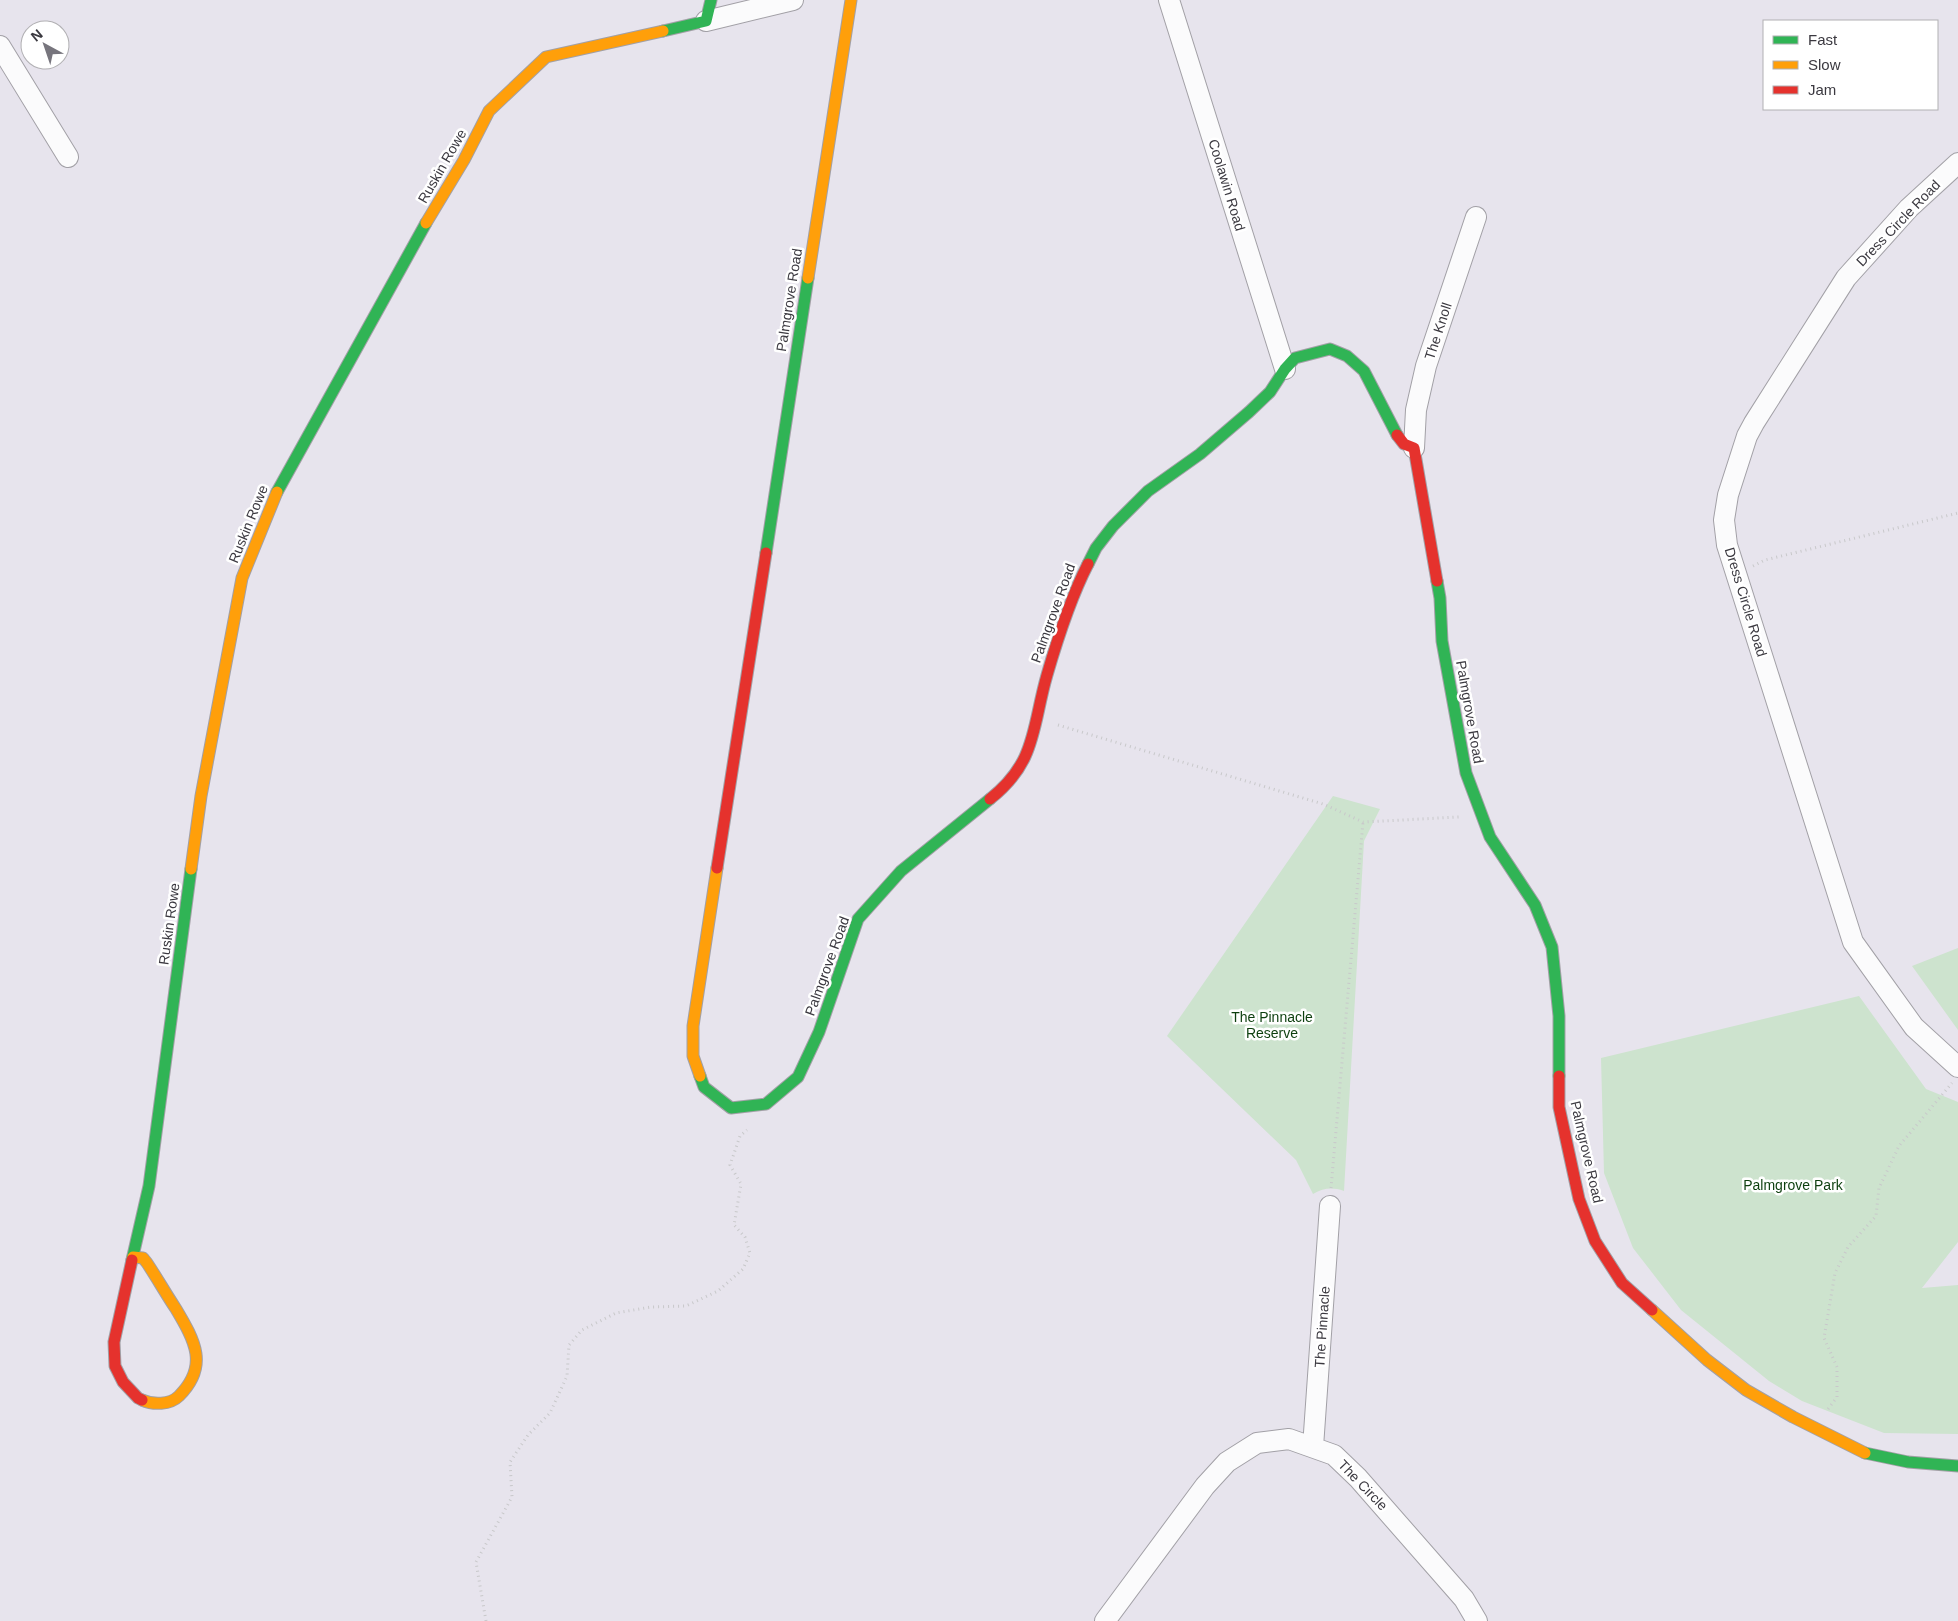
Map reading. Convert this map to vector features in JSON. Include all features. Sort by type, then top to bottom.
[{"type":"street","points":[[711,0],[706,21],[793,0]]},
{"type":"street","name":"Palmgrove Road","points":[[851,0],[693,1026],[693,1056],[704,1087],[731,1108],[766,1104],[798,1077],[820,1032],[858,919],[901,871],[1006,787],[1022,766],[1032,746],[1036,718],[1047,676],[1074,591],[1096,548],[1113,526],[1148,491],[1200,454],[1270,392],[1285,369],[1295,358],[1330,349],[1347,356],[1364,371],[1398,437],[1404,444],[1414,448],[1440,598],[1444,651],[1466,773],[1490,837],[1535,905],[1552,947],[1559,1016],[1559,1107],[1580,1199],[1596,1241],[1622,1283],[1708,1360],[1746,1390],[1862,1452],[1908,1462],[1958,1466]]},
{"type":"street","name":"Coolawin Road","points":[[1169,0],[1285,369]]},
{"type":"street","name":"Ruskin Rowe","points":[[133,1257],[143,1258],[147,1263],[195,1344],[197,1362],[194,1376],[186,1390],[176,1399],[163,1403],[149,1403],[138,1398],[123,1382],[115,1366],[114,1342],[133,1257],[149,1186],[212,728],[242,578],[280,486],[420,234],[464,160],[489,111],[546,57],[706,21]]},
{"type":"street","points":[[0,46],[68,157]]},
{"type":"street","name":"Dress Circle Road","points":[[1958,162],[1909,208],[1846,278],[1747,436],[1728,495],[1724,520],[1727,545],[1853,942],[1914,1028],[1958,1067]]},
{"type":"street","name":"The Knoll","points":[[1414,448],[1416,410],[1426,366],[1476,218]]},
{"type":"street","name":"The Pinnacle","points":[[1313,1447],[1330,1206]]},
{"type":"street","name":"The Circle","points":[[1106,1621],[1205,1486],[1227,1462],[1257,1443],[1289,1438],[1334,1455],[1358,1478],[1464,1599],[1477,1621]]},
{"type":"path","points":[[1737,575],[1765,560],[1958,513]]},
{"type":"path","points":[[1036,718],[1323,804],[1363,822],[1457,817],[1479,810]]},
{"type":"path","points":[[1330,1206],[1363,822]]},
{"type":"path","points":[[1814,1428],[1837,1397],[1837,1367],[1824,1338],[1835,1273],[1848,1247],[1876,1216],[1879,1188],[1898,1146],[1958,1076]]},
{"type":"path","points":[[486,1621],[476,1562],[512,1497],[510,1462],[528,1435],[550,1414],[567,1376],[568,1345],[582,1330],[616,1313],[651,1307],[686,1306],[718,1290],[743,1269],[750,1253],[745,1237],[734,1225],[740,1184],[730,1165],[740,1136],[758,1122],[766,1104]]},
{"type":"green space","name":"The Pinnacle Reserve","points":[[1333,796],[1380,809],[1364,841],[1344,1191],[1328,1189],[1313,1194],[1296,1160],[1167,1036]]},
{"type":"green space","points":[[1958,948],[1958,1030],[1912,966]]},
{"type":"green space","name":"Palmgrove Park","points":[[1859,996],[1926,1089],[1958,1102],[1958,1242],[1922,1288],[1958,1285],[1958,1434],[1884,1433],[1802,1401],[1769,1381],[1681,1310],[1633,1248],[1604,1173],[1601,1058]]},
{"type":"traffic: fast","points":[[663,31],[706,21],[711,0]]},
{"type":"traffic: fast","points":[[277,492],[426,223]]},
{"type":"traffic: fast","points":[[766,553],[808,278]]},
{"type":"traffic: fast","points":[[1088,564],[1096,548],[1113,526],[1148,491],[1200,454],[1249,412],[1270,392],[1285,369],[1295,358],[1330,349],[1347,356],[1364,371],[1397,435]]},
{"type":"traffic: fast","points":[[1437,581],[1440,598],[1442,641],[1466,773],[1490,837],[1535,905],[1552,947],[1559,1016],[1559,1076]]},
{"type":"traffic: fast","points":[[700,1076],[704,1087],[731,1108],[766,1104],[798,1077],[819,1032],[858,919],[901,871],[990,799]]},
{"type":"traffic: fast","points":[[132,1260],[149,1186],[191,869]]},
{"type":"traffic: fast","points":[[1865,1453],[1908,1462],[1958,1466]]},
{"type":"traffic: slow","points":[[808,278],[851,0]]},
{"type":"traffic: slow","points":[[426,223],[464,160],[489,111],[546,57],[663,31]]},
{"type":"traffic: slow","points":[[191,869],[201,796],[242,578],[277,492]]},
{"type":"traffic: slow","points":[[700,1076],[693,1056],[693,1026],[717,868]]},
{"type":"traffic: slow","points":[[133,1257],[143,1258],[151,1269],[189,1332],[196,1353],[194,1374],[179,1396],[171,1401],[161,1403],[151,1403],[142,1400]]},
{"type":"traffic: slow","points":[[1652,1310],[1707,1360],[1746,1390],[1793,1417],[1865,1453]]},
{"type":"traffic: jam","points":[[1397,435],[1404,444],[1414,448],[1437,581]]},
{"type":"traffic: jam","points":[[717,868],[766,553]]},
{"type":"traffic: jam","points":[[990,799],[1017,771],[1025,757],[1035,727],[1042,694],[1060,632],[1088,564]]},
{"type":"traffic: jam","points":[[1559,1076],[1559,1107],[1579,1199],[1595,1241],[1622,1283],[1652,1310]]},
{"type":"traffic: jam","points":[[132,1260],[114,1342],[115,1366],[123,1382],[142,1400]]}]
